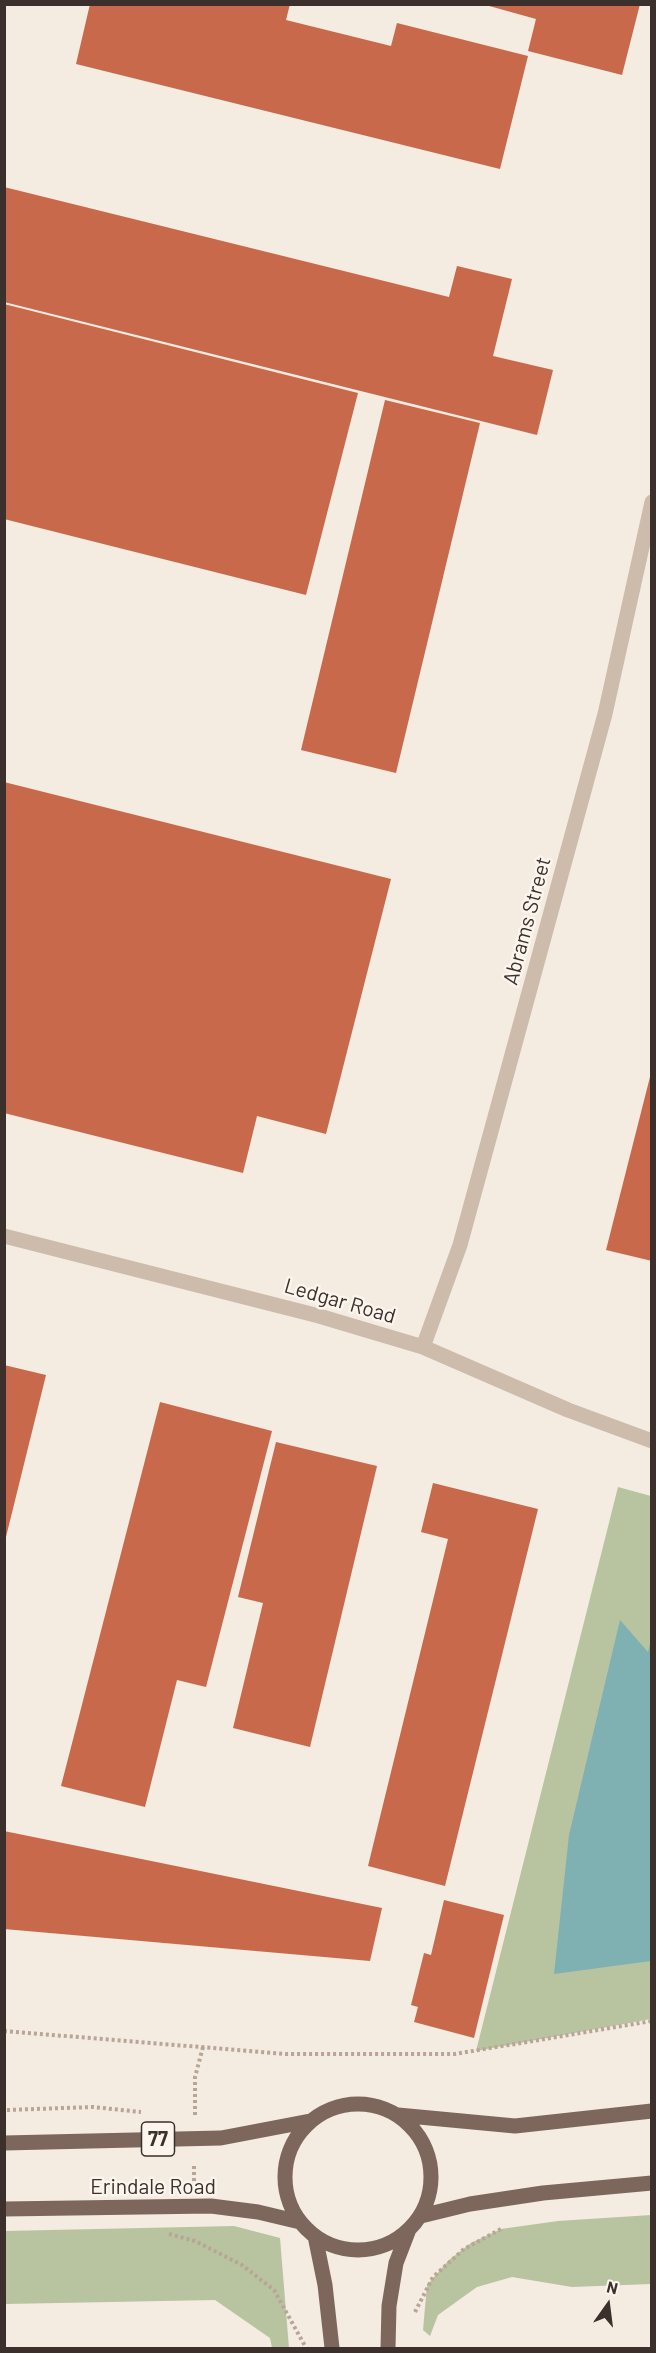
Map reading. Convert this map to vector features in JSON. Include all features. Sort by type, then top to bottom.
[{"type":"main road","name":"Erindale Road","points":[[363,2103],[381,2107],[398,2115],[413,2128],[424,2143],[430,2161],[432,2180],[429,2199],[421,2216],[408,2232],[391,2243],[372,2249],[352,2250],[332,2246],[315,2236],[300,2222],[285,2188],[285,2169],[289,2151],[297,2135],[310,2121],[344,2104],[363,2103]]},
{"type":"main road","name":"Erindale Road","points":[[398,2115],[515,2126],[651,2111]]},
{"type":"main road","name":"Erindale Road","points":[[4,2143],[221,2138],[310,2121]]},
{"type":"main road","points":[[421,2216],[480,2202],[543,2193],[651,2183]]},
{"type":"main road","name":"Erindale Road","points":[[4,2209],[211,2206],[258,2212],[300,2222]]},
{"type":"main road","points":[[388,2349],[389,2306],[396,2263],[408,2232]]},
{"type":"main road","points":[[315,2236],[325,2285],[332,2349]]},
{"type":"street","name":"Abrams Street","points":[[423,1347],[460,1245],[599,736],[651,502]]},
{"type":"street","name":"Ledgar Road","points":[[4,1236],[319,1316],[423,1347],[568,1410],[651,1441]]},
{"type":"path","points":[[4,2031],[286,2054],[455,2054],[651,2021]]},
{"type":"path","points":[[7,2110],[93,2108],[146,2112]]},
{"type":"path","points":[[185,2114],[195,2114]]},
{"type":"path","points":[[165,2233],[195,2241],[242,2265],[274,2290],[304,2346]]},
{"type":"green space","points":[[618,1487],[651,1496],[651,2019],[476,2051]]},
{"type":"green space","points":[[651,2215],[651,2284],[572,2287],[512,2277],[477,2287],[438,2315],[430,2336],[423,2330],[427,2285],[449,2260],[471,2243],[501,2229],[558,2221]]},
{"type":"green space","points":[[234,2226],[280,2238],[289,2348],[272,2348],[270,2338],[215,2300],[5,2304],[5,2231]]},
{"type":"water","points":[[620,1620],[648,1652],[651,1640],[651,1961],[554,1974],[569,1835]]},
{"type":"building","points":[[90,4],[290,4],[286,20],[391,46],[397,23],[528,56],[500,169],[76,64]]},
{"type":"building","points":[[482,4],[640,4],[622,75],[528,51],[536,19]]},
{"type":"building","points":[[4,187],[449,297],[457,266],[512,279],[493,356],[553,370],[537,435],[4,302]]},
{"type":"building","points":[[4,304],[358,393],[306,595],[4,519]]},
{"type":"building","points":[[385,400],[480,423],[396,773],[301,750]]},
{"type":"building","points":[[4,782],[391,879],[326,1134],[257,1116],[243,1173],[4,1113]]},
{"type":"building","points":[[652,1073],[652,1261],[606,1250]]},
{"type":"building","points":[[4,1365],[46,1375],[5,1541],[4,1541]]},
{"type":"building","points":[[160,1402],[272,1431],[206,1687],[177,1680],[145,1807],[61,1786]]},
{"type":"building","points":[[276,1442],[377,1466],[310,1747],[233,1728],[263,1603],[238,1597]]},
{"type":"building","points":[[433,1483],[538,1509],[445,1886],[368,1866],[448,1539],[421,1532]]},
{"type":"building","points":[[4,1831],[382,1908],[370,1961],[4,1929]]},
{"type":"building","points":[[444,1900],[504,1915],[474,2038],[414,2022],[418,2007],[411,2005],[424,1953],[431,1955]]}]
